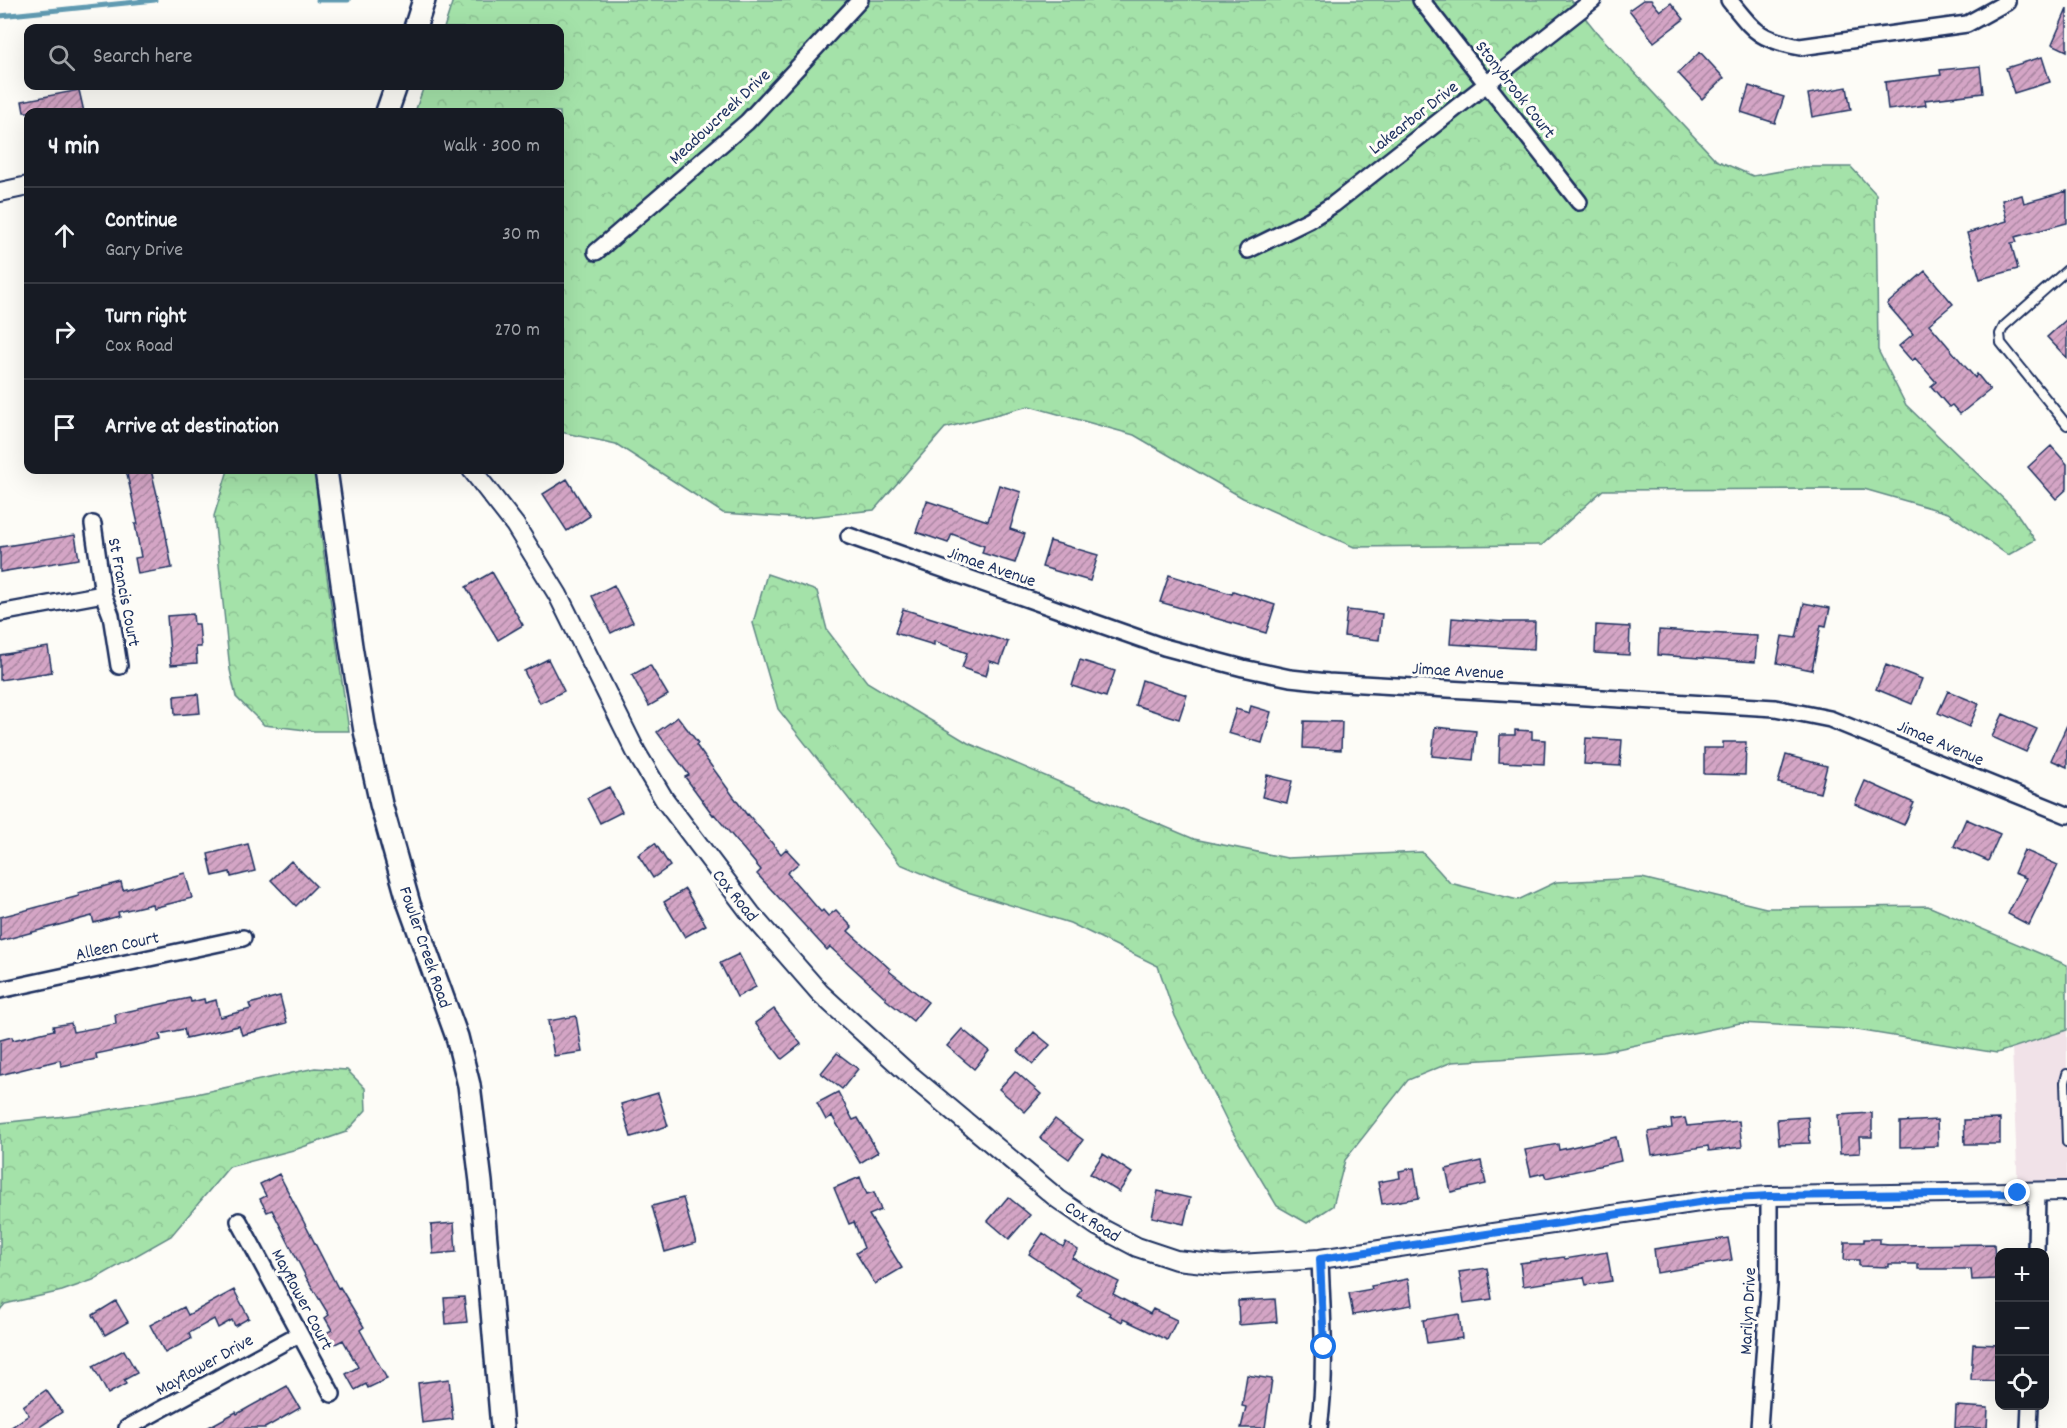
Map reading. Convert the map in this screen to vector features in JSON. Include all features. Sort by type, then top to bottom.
[{"type":"main road","points":[[416,24],[424,0]]},
{"type":"main road","points":[[388,108],[395,90]]},
{"type":"main road","name":"Fowler Creek Road","points":[[327,474],[365,731],[381,804],[410,904],[457,1037],[469,1085],[482,1182],[502,1428]]},
{"type":"street","name":"Meadowcreek Drive","points":[[596,252],[747,122],[860,0]]},
{"type":"street","name":"Stonybrook Court","points":[[1421,0],[1579,202]]},
{"type":"street","name":"Lakearbor Drive","points":[[1248,250],[1334,204],[1593,0]]},
{"type":"street","points":[[1729,0],[1756,33],[1778,43],[1800,48],[1967,24],[2007,2]]},
{"type":"street","points":[[0,192],[24,187]]},
{"type":"street","name":"Cox Road","points":[[475,474],[515,525],[558,595],[636,752],[664,798],[751,914],[820,993],[909,1076],[1058,1199],[1097,1226],[1137,1247],[1176,1260],[1223,1265],[1320,1259],[1675,1204],[1769,1196],[2067,1191]]},
{"type":"street","name":"St Francis Court","points":[[93,524],[119,666]]},
{"type":"street","name":"Jimae Avenue","points":[[849,536],[1164,647],[1290,678],[1340,683],[1775,708],[1830,718],[2067,815]]},
{"type":"street","points":[[0,613],[104,594]]},
{"type":"street","name":"Alleen Court","points":[[0,990],[243,938]]},
{"type":"street","points":[[2036,1248],[2037,1192]]},
{"type":"street","name":"Marilyn Drive","points":[[1760,1428],[1769,1286],[1769,1196]]},
{"type":"street","name":"Mayflower Court","points":[[239,1221],[332,1394]]},
{"type":"street","points":[[1319,1428],[1324,1347],[1320,1259]]},
{"type":"street","name":"Mayflower Drive","points":[[127,1428],[299,1334]]},
{"type":"street","points":[[2029,1428],[2030,1410]]},
{"type":"lane","points":[[2067,270],[2004,326],[2000,334],[2001,344],[2067,425]]},
{"type":"lane","points":[[2067,1074],[2065,1082],[2067,1142]]},
{"type":"shaded area","points":[[2067,1030],[2067,1191],[2018,1193],[2012,1048]]},
{"type":"green space","points":[[453,0],[1571,0],[1599,35],[1716,160],[1753,176],[1803,167],[1851,167],[1876,194],[1878,350],[1906,405],[2014,509],[2035,540],[2008,555],[1948,513],[1864,489],[1603,490],[1542,545],[1354,547],[1243,498],[1134,435],[1029,406],[945,428],[874,510],[798,518],[723,513],[616,444],[564,433],[564,108],[416,108],[423,90],[564,90],[564,24],[445,24]]},
{"type":"green space","points":[[227,474],[315,474],[320,527],[349,731],[314,731],[264,725],[236,697],[230,670],[214,516]]},
{"type":"green space","points":[[767,574],[817,591],[827,630],[867,682],[968,743],[1194,839],[1287,858],[1422,852],[1450,883],[1518,900],[1556,882],[1642,878],[1766,908],[1928,906],[2067,965],[2067,1030],[1997,1053],[1851,1029],[1740,1023],[1603,1052],[1452,1062],[1408,1080],[1345,1160],[1333,1206],[1307,1223],[1277,1206],[1232,1131],[1175,1016],[1158,966],[1070,923],[964,891],[900,864],[778,709],[753,623]]},
{"type":"green space","points":[[315,1068],[347,1070],[365,1088],[366,1110],[346,1132],[297,1149],[229,1167],[171,1236],[93,1280],[62,1291],[5,1304],[0,1310],[0,1123],[84,1114],[196,1094]]},
{"type":"building","points":[[1643,0],[1651,0],[1660,11],[1671,3],[1684,19],[1654,42],[1629,10]]},
{"type":"building","points":[[2067,9],[2067,51],[2052,44]]},
{"type":"building","points":[[1700,52],[1724,78],[1702,99],[1678,73]]},
{"type":"building","points":[[2042,57],[2050,82],[2014,93],[2006,68]]},
{"type":"building","points":[[1980,66],[1983,93],[1925,100],[1926,105],[1888,110],[1885,82],[1941,75],[1940,70]]},
{"type":"building","points":[[1749,86],[1784,97],[1775,123],[1741,112]]},
{"type":"building","points":[[1847,87],[1851,110],[1812,117],[1808,94]]},
{"type":"building","points":[[79,90],[83,108],[24,108],[24,112],[22,101]]},
{"type":"building","points":[[2067,191],[2067,223],[2015,237],[2017,242],[2011,243],[2018,269],[1980,279],[1967,233],[2007,221],[2002,200],[2022,195],[2024,203]]},
{"type":"building","points":[[1925,271],[1953,304],[1929,324],[1975,378],[1977,374],[1990,390],[1960,414],[1952,405],[1949,407],[1931,386],[1936,382],[1915,358],[1912,361],[1899,346],[1913,334],[1887,304]]},
{"type":"building","points":[[2067,319],[2067,358],[2047,337]]},
{"type":"building","points":[[2051,446],[2067,464],[2067,489],[2056,499],[2028,467]]},
{"type":"building","points":[[127,474],[152,474],[172,568],[138,574],[135,558],[141,557],[135,524],[138,524]]},
{"type":"building","points":[[567,479],[590,516],[567,531],[543,494]]},
{"type":"building","points":[[999,485],[1021,492],[1010,529],[1025,534],[1015,563],[982,553],[984,546],[952,534],[948,543],[916,532],[927,501],[988,521]]},
{"type":"building","points":[[75,535],[79,559],[0,572],[0,547]]},
{"type":"building","points":[[1050,541],[1098,555],[1090,581],[1042,567]]},
{"type":"building","points":[[492,572],[523,625],[498,640],[466,587]]},
{"type":"building","points":[[1169,575],[1232,594],[1233,591],[1275,605],[1266,633],[1160,602]]},
{"type":"building","points":[[614,585],[633,622],[611,633],[592,596]]},
{"type":"building","points":[[1804,603],[1830,608],[1826,626],[1821,625],[1812,670],[1777,663],[1782,636],[1796,638]]},
{"type":"building","points":[[903,609],[1008,642],[1000,664],[990,661],[986,676],[962,668],[967,653],[934,641],[934,645],[895,633]]},
{"type":"building","points":[[1347,610],[1382,614],[1379,640],[1344,636]]},
{"type":"building","points":[[193,614],[194,624],[199,624],[201,647],[196,647],[197,663],[171,665],[167,616]]},
{"type":"building","points":[[1452,618],[1535,622],[1534,649],[1450,644]]},
{"type":"building","points":[[1596,625],[1630,627],[1629,655],[1595,653]]},
{"type":"building","points":[[1659,630],[1757,636],[1755,662],[1658,655]]},
{"type":"building","points":[[48,647],[52,672],[0,680],[0,655]]},
{"type":"building","points":[[548,659],[564,691],[540,703],[524,671]]},
{"type":"building","points":[[1080,660],[1115,671],[1106,697],[1072,686]]},
{"type":"building","points":[[650,665],[668,695],[649,706],[632,675]]},
{"type":"building","points":[[1886,665],[1922,679],[1912,704],[1876,689]]},
{"type":"building","points":[[1142,680],[1187,695],[1179,719],[1135,705]]},
{"type":"building","points":[[1948,691],[1979,704],[1969,727],[1938,713]]},
{"type":"building","points":[[198,694],[200,713],[175,715],[174,696]]},
{"type":"building","points":[[1251,706],[1271,712],[1262,743],[1228,733],[1236,709],[1249,713]]},
{"type":"building","points":[[2003,714],[2037,729],[2026,752],[1992,737]]},
{"type":"building","points":[[678,717],[747,815],[781,854],[786,849],[799,863],[787,873],[821,912],[823,910],[828,916],[836,910],[852,927],[848,931],[890,969],[889,971],[928,1002],[913,1021],[885,999],[830,947],[827,950],[757,874],[761,870],[713,815],[685,777],[689,775],[657,732]]},
{"type":"building","points":[[1304,721],[1342,722],[1341,750],[1303,748]]},
{"type":"building","points":[[2067,725],[2067,767],[2051,760]]},
{"type":"building","points":[[1435,727],[1476,731],[1473,760],[1432,756]]},
{"type":"building","points":[[1515,730],[1532,731],[1532,739],[1545,740],[1544,764],[1499,762],[1500,735],[1515,735]]},
{"type":"building","points":[[1586,738],[1622,740],[1620,766],[1584,764]]},
{"type":"building","points":[[1723,742],[1746,742],[1745,775],[1704,774],[1704,748],[1723,748]]},
{"type":"building","points":[[1786,755],[1827,766],[1820,793],[1778,783]]},
{"type":"building","points":[[1267,775],[1292,781],[1287,803],[1262,797]]},
{"type":"building","points":[[1865,781],[1914,803],[1904,825],[1855,804]]},
{"type":"building","points":[[609,787],[622,812],[600,823],[587,798]]},
{"type":"building","points":[[1966,819],[2000,834],[1988,861],[1954,846]]},
{"type":"building","points":[[655,843],[670,866],[653,878],[638,855]]},
{"type":"building","points":[[248,844],[255,871],[231,877],[230,872],[213,876],[208,854]]},
{"type":"building","points":[[2024,850],[2058,865],[2029,925],[2008,914],[2026,878],[2014,873]]},
{"type":"building","points":[[291,861],[316,886],[296,906],[271,880]]},
{"type":"building","points":[[185,873],[192,898],[153,908],[152,904],[118,912],[119,916],[94,923],[92,916],[0,941],[0,917],[121,882],[123,890]]},
{"type":"building","points":[[685,889],[706,925],[685,937],[664,902]]},
{"type":"building","points":[[739,954],[756,987],[737,997],[720,963]]},
{"type":"building","points":[[280,996],[287,1023],[242,1035],[239,1026],[186,1038],[184,1029],[160,1034],[161,1040],[96,1054],[97,1059],[61,1066],[60,1060],[0,1075],[0,1040],[12,1037],[13,1040],[54,1030],[53,1026],[71,1023],[73,1032],[116,1024],[115,1014],[190,998],[191,1002],[204,999],[205,1003],[216,1000],[220,1017],[251,1009],[249,1004]]},
{"type":"building","points":[[774,1009],[801,1044],[782,1059],[755,1023]]},
{"type":"building","points":[[576,1016],[582,1052],[554,1056],[548,1021]]},
{"type":"building","points":[[962,1029],[989,1051],[974,1069],[947,1046]]},
{"type":"building","points":[[1034,1032],[1050,1045],[1033,1064],[1018,1051]]},
{"type":"building","points":[[837,1053],[858,1069],[842,1089],[821,1073]]},
{"type":"building","points":[[1015,1071],[1041,1094],[1025,1112],[999,1089]]},
{"type":"building","points":[[838,1092],[853,1120],[858,1118],[878,1152],[860,1163],[832,1116],[826,1120],[817,1103]]},
{"type":"building","points":[[658,1093],[668,1126],[631,1137],[621,1104]]},
{"type":"building","points":[[1872,1113],[1872,1137],[1859,1137],[1860,1153],[1840,1154],[1838,1115]]},
{"type":"building","points":[[1808,1117],[1810,1143],[1779,1144],[1777,1119]]},
{"type":"building","points":[[1685,1118],[1687,1126],[1739,1121],[1742,1147],[1709,1151],[1708,1146],[1652,1155],[1648,1132],[1672,1128],[1671,1120]]},
{"type":"building","points":[[1055,1119],[1083,1140],[1069,1159],[1040,1138]]},
{"type":"building","points":[[2000,1119],[2000,1144],[1965,1144],[1964,1120]]},
{"type":"building","points":[[1937,1120],[1938,1146],[1900,1147],[1900,1122]]},
{"type":"building","points":[[1616,1137],[1621,1161],[1546,1178],[1544,1173],[1531,1176],[1525,1150],[1558,1144],[1559,1150]]},
{"type":"building","points":[[1103,1154],[1132,1173],[1119,1192],[1090,1174]]},
{"type":"building","points":[[1481,1161],[1486,1184],[1451,1192],[1446,1169]]},
{"type":"building","points":[[1414,1168],[1419,1198],[1382,1204],[1378,1182],[1400,1178],[1399,1171]]},
{"type":"building","points":[[279,1174],[338,1288],[340,1287],[364,1327],[360,1330],[387,1379],[368,1388],[366,1384],[355,1390],[346,1374],[358,1367],[343,1340],[331,1346],[324,1334],[332,1330],[325,1318],[329,1315],[307,1279],[272,1210],[267,1212],[260,1199],[266,1196],[260,1184]]},
{"type":"building","points":[[860,1177],[867,1194],[874,1192],[881,1210],[869,1215],[902,1268],[875,1284],[856,1253],[864,1248],[854,1222],[849,1224],[834,1188]]},
{"type":"building","points":[[1158,1191],[1190,1198],[1184,1224],[1152,1217]]},
{"type":"building","points":[[1008,1197],[1030,1215],[1009,1239],[988,1221]]},
{"type":"building","points":[[683,1198],[696,1243],[665,1252],[652,1206]]},
{"type":"building","points":[[454,1223],[456,1252],[433,1254],[431,1225]]},
{"type":"building","points":[[1043,1233],[1063,1247],[1066,1242],[1078,1250],[1072,1258],[1119,1282],[1113,1294],[1150,1314],[1153,1309],[1177,1320],[1167,1340],[1123,1319],[1122,1322],[1077,1296],[1081,1289],[1029,1254]]},
{"type":"building","points":[[1728,1238],[1732,1260],[1657,1273],[1654,1249]]},
{"type":"building","points":[[1864,1239],[1880,1239],[1880,1244],[1889,1245],[1994,1244],[1995,1279],[1972,1280],[1971,1269],[1918,1269],[1918,1264],[1889,1264],[1889,1267],[1859,1266],[1859,1260],[1844,1260],[1845,1242],[1864,1242]]},
{"type":"building","points":[[1607,1252],[1612,1281],[1586,1285],[1584,1277],[1523,1286],[1520,1263]]},
{"type":"building","points":[[1487,1268],[1492,1299],[1464,1303],[1459,1272]]},
{"type":"building","points":[[1408,1279],[1412,1305],[1353,1315],[1349,1293]]},
{"type":"building","points":[[234,1290],[249,1318],[235,1326],[232,1320],[218,1328],[214,1319],[189,1333],[191,1339],[165,1353],[150,1325],[184,1307],[188,1315]]},
{"type":"building","points":[[464,1297],[467,1322],[446,1324],[444,1298]]},
{"type":"building","points":[[1275,1299],[1277,1322],[1239,1325],[1238,1301]]},
{"type":"building","points":[[116,1301],[128,1322],[105,1335],[93,1315]]},
{"type":"building","points":[[1459,1314],[1462,1338],[1427,1343],[1423,1320]]},
{"type":"building","points":[[1973,1344],[1995,1345],[1995,1381],[1971,1380]]},
{"type":"building","points":[[124,1350],[137,1373],[124,1380],[126,1384],[108,1394],[93,1366]]},
{"type":"building","points":[[1247,1375],[1272,1379],[1265,1428],[1241,1428],[1246,1407],[1242,1406]]},
{"type":"building","points":[[449,1379],[453,1419],[422,1423],[418,1383]]},
{"type":"building","points":[[287,1386],[300,1408],[265,1428],[207,1428],[236,1412],[237,1414]]},
{"type":"building","points":[[46,1390],[62,1412],[38,1428],[10,1428],[29,1415],[23,1406]]},
{"type":"building","points":[[1956,1406],[1988,1408],[1987,1428],[1955,1428]]},
{"type":"waterway","points":[[0,16],[155,0]]},
{"type":"waterway","points":[[318,0],[348,0]]},
{"type":"route","points":[[1324,1347],[1320,1259],[1719,1199],[1769,1196],[2018,1193]]}]
